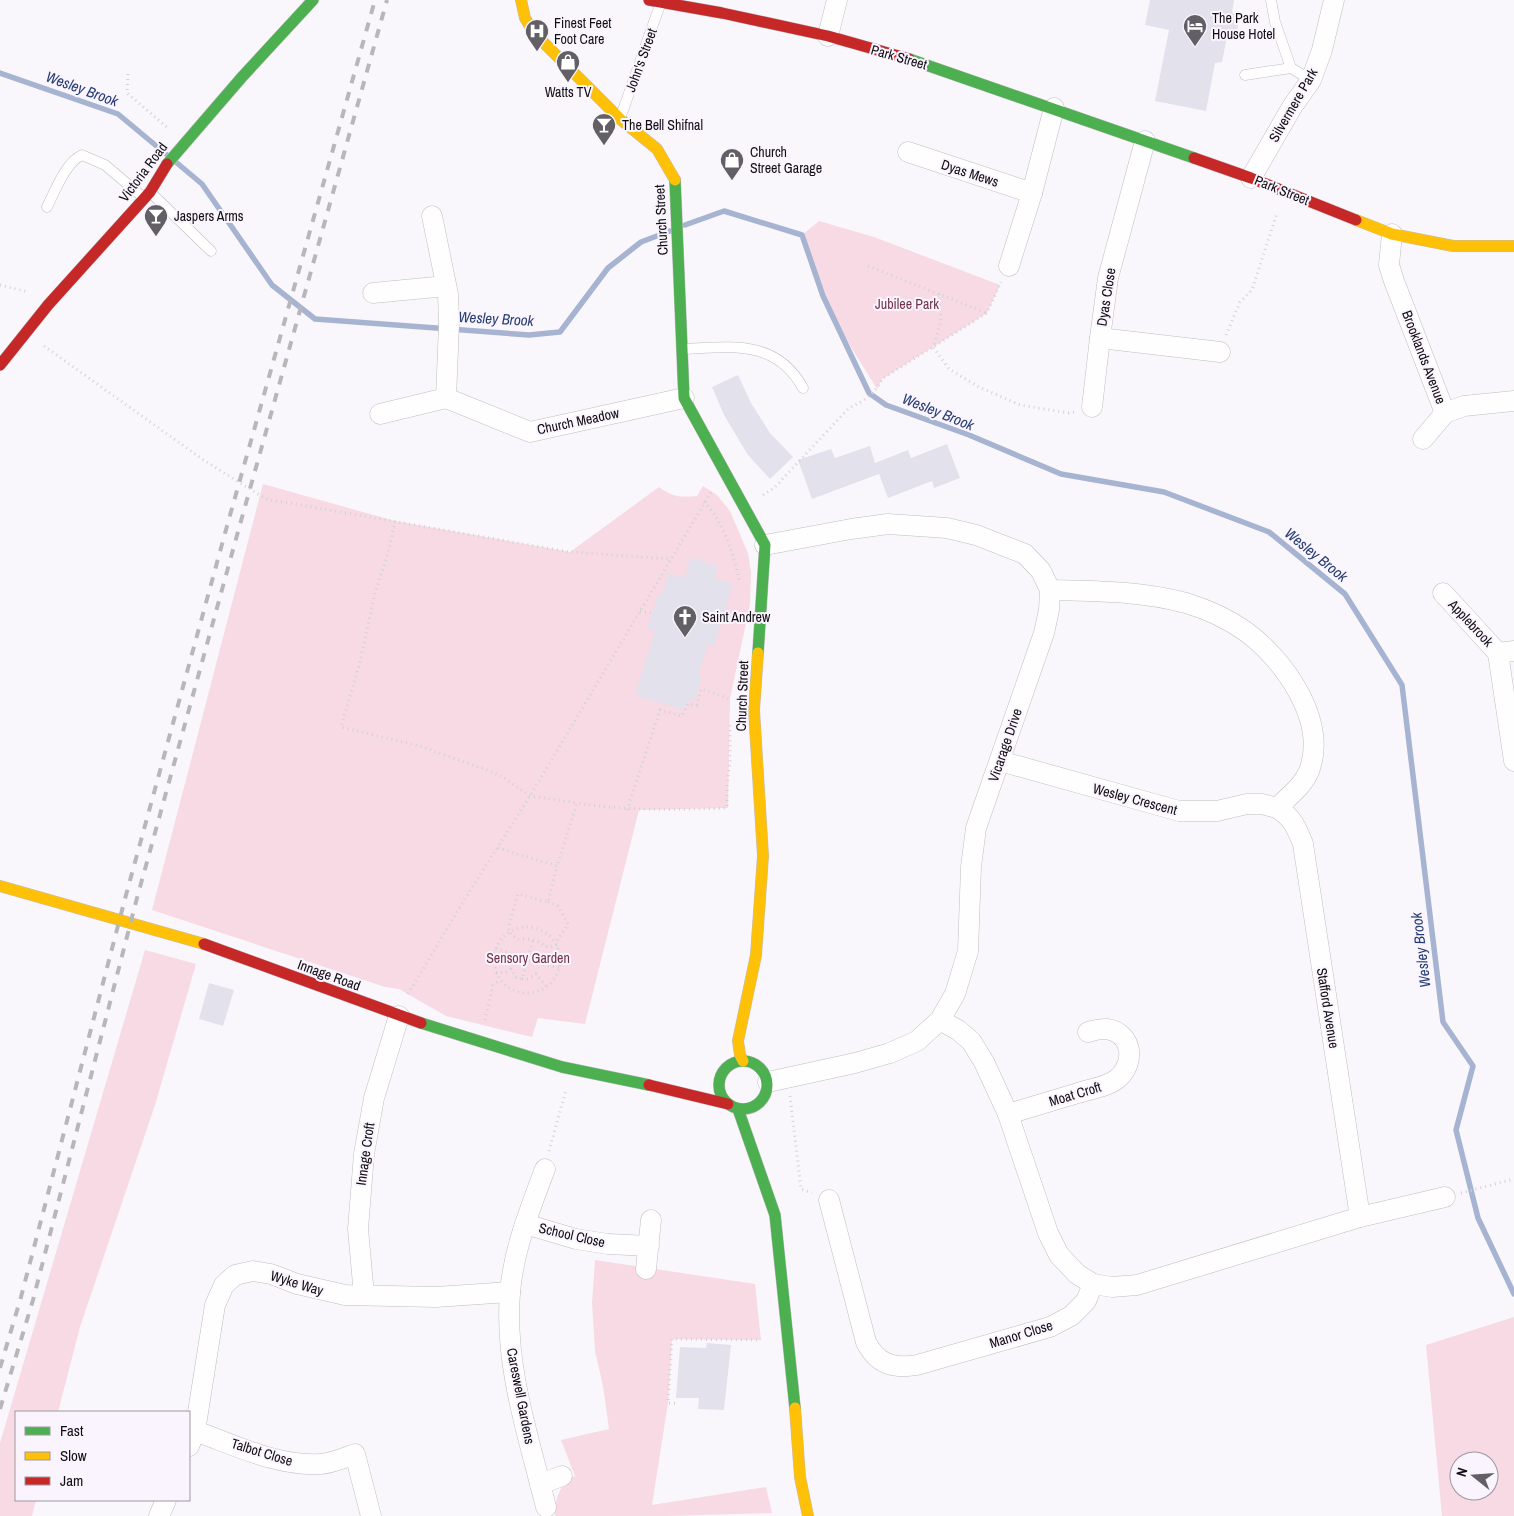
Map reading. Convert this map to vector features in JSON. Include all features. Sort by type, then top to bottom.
[{"type":"main road","name":"Victoria Road","points":[[0,365],[48,305],[147,195],[164,168],[184,144],[242,77],[313,0]]},
{"type":"main road","name":"Church Street","points":[[521,0],[525,18],[534,33],[620,119],[657,149],[675,178],[684,398],[765,545],[766,560],[754,710],[763,856],[756,955],[738,1041],[740,1055],[744,1061]]},
{"type":"main road","name":"Park Street","points":[[648,0],[828,36],[922,63],[1251,178],[1392,234],[1453,246],[1514,246]]},
{"type":"main road","name":"Innage Road","points":[[0,886],[199,942],[399,1016],[479,1041],[573,1069],[650,1085],[733,1107]]},
{"type":"main road","points":[[733,1107],[751,1108],[762,1100],[766,1093],[768,1082],[763,1070],[755,1064],[744,1061],[732,1063],[716,1077],[720,1094],[733,1107],[776,1215],[800,1477],[808,1516]]},
{"type":"main road","points":[[650,1085],[685,1081]]},
{"type":"street","points":[[828,36],[837,0]]},
{"type":"street","name":"Silvermere Park","points":[[1251,178],[1292,107],[1312,80],[1322,50],[1334,0]]},
{"type":"street","points":[[1009,266],[1032,193],[1054,108]]},
{"type":"street","name":"Dyas Close","points":[[1145,141],[1108,278],[1100,338],[1220,352]]},
{"type":"street","name":"Dyas Mews","points":[[908,152],[1032,193]]},
{"type":"street","points":[[380,414],[446,398],[449,328],[446,286],[432,216]]},
{"type":"street","name":"Brooklands Avenue","points":[[1392,234],[1390,265],[1394,281],[1445,413],[1464,406],[1514,402]]},
{"type":"street","points":[[374,293],[446,286]]},
{"type":"street","points":[[1092,407],[1100,338]]},
{"type":"street","name":"Church Meadow","points":[[446,398],[530,432],[684,398]]},
{"type":"street","points":[[1423,439],[1445,413]]},
{"type":"street","points":[[765,545],[888,524],[947,528],[976,535],[1025,554],[1041,571],[1050,590],[1120,592],[1156,596],[1188,604],[1220,616],[1244,630],[1264,647],[1298,691],[1311,721],[1314,751],[1308,772],[1300,785],[1277,808]]},
{"type":"street","name":"Vicarage Drive","points":[[768,1082],[855,1063],[890,1053],[917,1040],[940,1020],[955,994],[968,951],[971,867],[976,828],[1044,633],[1049,610],[1050,590]]},
{"type":"street","name":"Applebrook","points":[[1443,593],[1506,652],[1514,761]]},
{"type":"street","name":"Wesley Crescent","points":[[1000,761],[1179,811],[1217,811],[1247,804],[1262,804],[1277,808]]},
{"type":"street","name":"Stafford Avenue","points":[[1277,808],[1288,814],[1298,830],[1303,844],[1360,1217]]},
{"type":"street","name":"Innage Croft","points":[[364,1295],[358,1229],[364,1154],[374,1098],[399,1016]]},
{"type":"street","points":[[940,1020],[958,1030],[971,1041],[984,1062],[1008,1114],[1048,1233],[1059,1255],[1077,1274],[1092,1284],[1112,1287],[1137,1285],[1360,1217],[1452,1195]]},
{"type":"street","name":"Moat Croft","points":[[1008,1114],[1101,1086],[1118,1078],[1124,1072],[1129,1062],[1130,1048],[1122,1036],[1107,1030],[1088,1032]]},
{"type":"street","name":"Careswell Gardens","points":[[545,1169],[525,1224],[516,1256],[510,1292],[511,1354],[522,1411],[546,1507]]},
{"type":"street","name":"Manor Close","points":[[829,1200],[866,1342],[871,1352],[880,1360],[890,1364],[904,1367],[917,1365],[1050,1327],[1071,1316],[1086,1301],[1092,1284]]},
{"type":"street","points":[[646,1270],[651,1220]]},
{"type":"street","name":"School Close","points":[[525,1224],[576,1239],[608,1244],[648,1246]]},
{"type":"street","name":"Wyke Way","points":[[192,1438],[215,1304],[224,1285],[235,1275],[253,1271],[262,1272],[325,1292],[345,1295],[436,1297],[510,1292]]},
{"type":"street","name":"Talbot Close","points":[[192,1438],[302,1464],[323,1464],[355,1454],[371,1516]]},
{"type":"street","points":[[540,1484],[562,1476]]},
{"type":"street","points":[[159,1516],[166,1501]]},
{"type":"lane","points":[[1271,0],[1275,22],[1291,68]]},
{"type":"lane","name":"John's Street","points":[[620,119],[662,2]]},
{"type":"lane","points":[[1245,75],[1291,68],[1312,80]]},
{"type":"lane","points":[[47,207],[64,174],[77,157],[82,155],[105,165],[147,195],[210,251]]},
{"type":"lane","points":[[682,349],[726,347],[755,349],[785,364],[803,388]]},
{"type":"path","points":[[128,74],[127,93],[184,144]]},
{"type":"path","points":[[1220,352],[1240,302],[1252,290],[1284,191]]},
{"type":"path","points":[[868,266],[987,313]]},
{"type":"path","points":[[744,506],[774,488],[849,408],[863,402],[877,389],[882,379],[987,313],[1009,266]]},
{"type":"path","points":[[0,285],[35,294],[48,305]]},
{"type":"path","points":[[933,347],[942,322],[939,294]]},
{"type":"path","points":[[26,333],[202,459],[266,499],[570,552],[671,559]]},
{"type":"path","points":[[933,347],[949,369],[979,386],[1020,405],[1069,413],[1092,407]]},
{"type":"path","points":[[399,1016],[408,995],[432,953],[530,796],[724,470]]},
{"type":"path","points":[[704,502],[714,513],[723,530],[736,566],[740,587]]},
{"type":"path","points":[[395,521],[388,553],[375,593],[360,662],[341,727],[420,746],[487,770],[502,777],[530,796],[627,810],[688,810],[726,808],[730,761],[730,717]]},
{"type":"path","points":[[640,611],[652,613]]},
{"type":"path","points":[[627,810],[660,710],[682,716],[688,704],[697,705],[701,689],[730,699]]},
{"type":"path","points":[[730,708],[732,690]]},
{"type":"path","points":[[548,902],[577,803]]},
{"type":"path","points":[[498,848],[557,866]]},
{"type":"path","points":[[518,894],[548,902],[558,906],[568,924],[556,944],[551,948],[533,940],[517,939],[510,932],[509,926],[518,894]]},
{"type":"path","points":[[522,927],[535,927],[547,933],[556,944],[560,958],[560,968],[556,977],[547,987],[534,993],[524,993],[510,989],[500,980],[494,963],[496,948],[501,939],[510,932],[522,927]]},
{"type":"path","points":[[522,978],[533,940]]},
{"type":"path","points":[[496,948],[527,960],[560,968]]},
{"type":"path","points":[[496,973],[506,972],[511,969],[516,976],[522,978],[528,978],[536,974],[547,987]]},
{"type":"path","points":[[479,1041],[494,985],[500,980]]},
{"type":"path","points":[[545,1169],[561,1103],[573,1069]]},
{"type":"path","points":[[788,1078],[801,1189],[829,1200]]},
{"type":"path","points":[[1452,1195],[1514,1179]]},
{"type":"path","points":[[675,1404],[668,1403],[672,1339],[760,1340]]},
{"type":"green space","name":"Jubilee Park","points":[[819,221],[874,237],[1000,285],[987,313],[882,379],[877,389],[833,318],[802,235]]},
{"type":"green space","name":"Sensory Garden","points":[[263,484],[395,521],[570,552],[659,487],[673,495],[686,497],[697,496],[703,486],[717,495],[730,511],[748,553],[751,572],[750,604],[730,699],[728,808],[639,810],[585,1024],[538,1018],[532,1037],[446,1016],[399,989],[385,987],[152,910]]},
{"type":"green space","points":[[145,950],[196,964],[155,1105],[80,1327],[58,1411],[15,1411],[15,1501],[36,1501],[32,1516],[0,1516],[0,1443]]},
{"type":"green space","points":[[595,1260],[755,1284],[761,1340],[672,1339],[668,1403],[652,1505],[766,1487],[772,1513],[668,1516],[555,1516],[559,1493],[565,1484],[575,1476],[561,1440],[609,1429],[603,1386],[595,1351],[592,1303]]},
{"type":"green space","points":[[1514,1317],[1514,1516],[1442,1516],[1426,1345]]},
{"type":"building","name":"The Park House Hotel","points":[[1150,0],[1234,0],[1232,13],[1240,14],[1237,33],[1228,32],[1222,62],[1215,63],[1206,111],[1155,101],[1169,30],[1145,25]]},
{"type":"building","points":[[738,375],[751,403],[770,433],[793,457],[770,479],[748,455],[724,415],[712,387]]},
{"type":"building","points":[[947,444],[960,478],[934,488],[932,481],[888,498],[879,474],[812,499],[798,460],[831,449],[835,458],[870,446],[875,463],[908,450],[911,458]]},
{"type":"building","name":"Saint Andrew","points":[[691,557],[718,566],[714,578],[733,584],[714,646],[708,644],[698,676],[702,677],[694,702],[687,700],[683,710],[635,695],[655,631],[647,629],[658,594],[661,595],[669,573],[684,578]]},
{"type":"building","points":[[209,983],[234,990],[223,1026],[199,1019]]},
{"type":"building","points":[[707,1343],[731,1345],[724,1410],[698,1409],[699,1398],[676,1398],[680,1347],[706,1348]]},
{"type":"waterway","name":"Wesley Brook","points":[[0,73],[118,114],[166,154]]},
{"type":"waterway","name":"Wesley Brook","points":[[177,163],[202,184],[272,285],[315,319],[529,335],[560,332],[608,268],[641,242],[670,231]]},
{"type":"waterway","name":"Wesley Brook","points":[[685,225],[724,211],[802,235],[823,296],[869,393],[886,405],[969,435],[1061,474],[1164,492],[1269,532],[1345,594],[1402,685],[1443,1022],[1473,1066],[1456,1130],[1478,1218],[1514,1294]]},
{"type":"railway","points":[[0,1368],[21,1297],[126,895],[227,526],[375,0]]},
{"type":"railway","points":[[0,1409],[33,1300],[137,898],[387,0]]},
{"type":"traffic: fast","points":[[167,164],[242,77],[313,0]]},
{"type":"traffic: fast","points":[[909,59],[1194,158]]},
{"type":"traffic: fast","points":[[675,180],[684,398],[765,545],[758,653]]},
{"type":"traffic: fast","points":[[421,1023],[562,1067],[649,1085]]},
{"type":"traffic: fast","points":[[738,1061],[748,1061],[760,1068],[767,1080],[767,1085],[767,1090],[760,1102],[748,1109],[738,1109],[730,1105],[723,1098],[719,1090],[719,1080],[723,1072],[730,1065],[738,1061]]},
{"type":"traffic: fast","points":[[738,1109],[775,1215],[795,1408]]},
{"type":"traffic: slow","points":[[521,0],[525,18],[534,33],[620,119],[657,149],[675,180]]},
{"type":"traffic: slow","points":[[1356,220],[1392,234],[1453,246],[1514,246]]},
{"type":"traffic: slow","points":[[743,1061],[738,1041],[756,955],[763,856],[754,710],[758,653]]},
{"type":"traffic: slow","points":[[0,886],[204,944]]},
{"type":"traffic: slow","points":[[795,1408],[800,1477],[808,1516]]},
{"type":"traffic: jam","points":[[649,0],[722,13],[828,36],[909,59]]},
{"type":"traffic: jam","points":[[1194,158],[1251,178],[1356,220]]},
{"type":"traffic: jam","points":[[0,365],[48,305],[150,192],[167,164]]},
{"type":"traffic: jam","points":[[204,944],[421,1023]]},
{"type":"traffic: jam","points":[[649,1085],[728,1104]]},
{"type":"place","name":"The Park House Hotel","points":[[1195,47]]},
{"type":"place","name":"Finest Feet Foot Care","points":[[537,52]]},
{"type":"place","name":"Watts TV","points":[[568,83]]},
{"type":"place","name":"The Bell Shifnal","points":[[604,146]]},
{"type":"place","name":"Church Street Garage","points":[[732,181]]},
{"type":"place","name":"Jaspers Arms","points":[[156,237]]},
{"type":"place","name":"Saint Andrew","points":[[685,638]]}]
